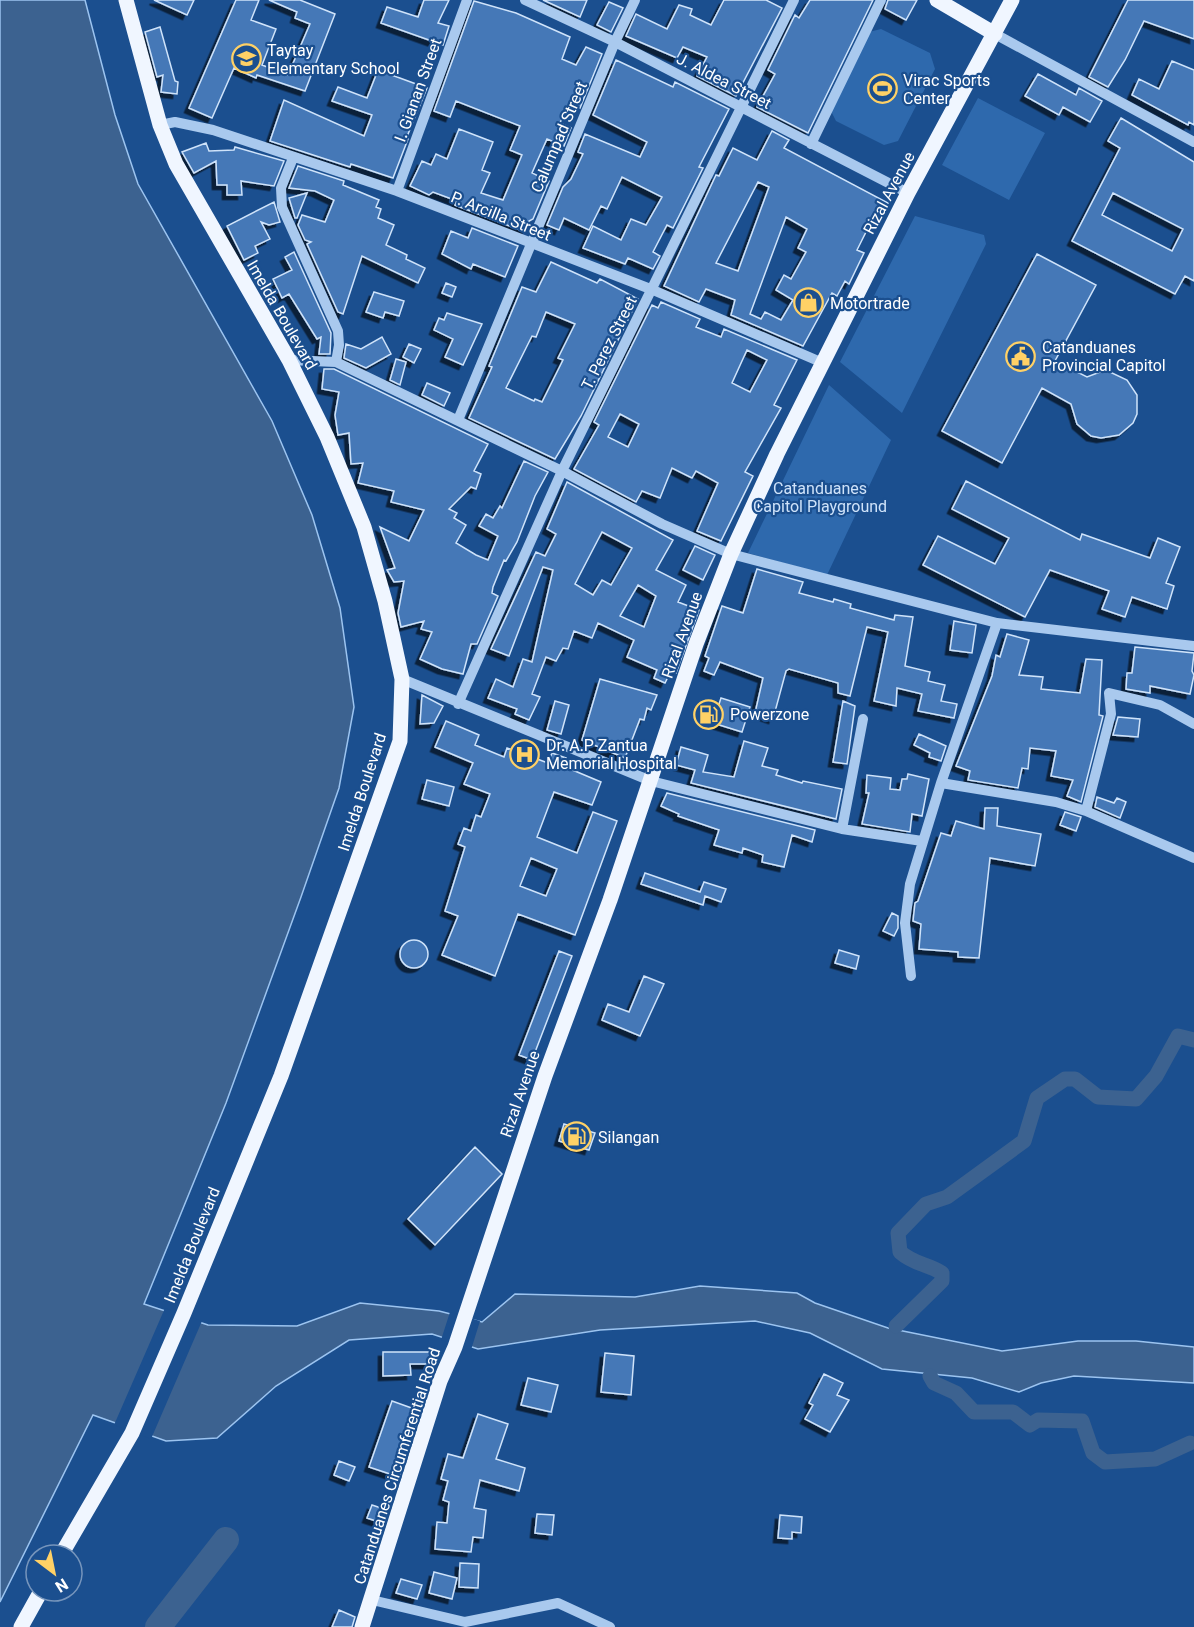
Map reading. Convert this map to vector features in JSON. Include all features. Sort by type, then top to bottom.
[{"type":"main road","name":"Imelda Boulevard","points":[[68,1543],[132,1433],[184,1313],[281,1076],[400,741],[402,680],[385,601],[364,527],[327,436],[289,360],[186,184],[160,125],[126,0]]},
{"type":"main road","points":[[937,0],[995,34]]},
{"type":"main road","name":"Rizal Avenue","points":[[465,1316],[544,1076],[651,781],[696,644],[731,554],[908,193],[1012,0]]},
{"type":"main road","name":"Catanduanes Circumferential Road","points":[[362,1627],[440,1381],[465,1316]]},
{"type":"main road","points":[[21,1627],[34,1603]]},
{"type":"street","name":"I. Gianan Street","points":[[397,191],[467,0]]},
{"type":"street","name":"J. Aldea Street","points":[[525,0],[615,42],[908,193]]},
{"type":"street","name":"Calumpad Street","points":[[458,420],[615,42],[635,0]]},
{"type":"street","name":"T. Perez Street","points":[[458,704],[562,471],[794,0]]},
{"type":"street","points":[[811,144],[881,0]]},
{"type":"street","points":[[995,34],[1194,142]]},
{"type":"street","name":"P. Arcilla Street","points":[[160,125],[175,122],[192,124],[397,191],[653,290],[823,363]]},
{"type":"street","points":[[292,158],[281,188],[282,207],[338,331],[339,345],[336,362]]},
{"type":"street","points":[[289,360],[336,362],[562,471],[662,524],[731,554],[997,623],[1194,646]]},
{"type":"street","points":[[911,976],[904,923],[906,904],[922,841],[997,623]]},
{"type":"street","points":[[402,680],[651,781],[842,830],[922,841]]},
{"type":"street","points":[[1086,811],[1111,714],[1109,693],[1160,705],[1194,724]]},
{"type":"street","points":[[842,830],[863,719]]},
{"type":"street","points":[[941,783],[1025,795],[1086,811],[1194,858]]},
{"type":"street","points":[[372,1599],[465,1622],[558,1602],[610,1627]]},
{"type":"green space","name":"Virac Sports Center","points":[[881,29],[930,53],[935,69],[898,141],[884,145],[836,121],[830,109],[869,32]]},
{"type":"green space","points":[[978,98],[1045,133],[1009,200],[942,165]]},
{"type":"green space","points":[[915,216],[984,235],[986,244],[902,413],[840,362]]},
{"type":"green space","name":"Catanduanes Capitol Playground","points":[[829,385],[891,440],[827,575],[748,553]]},
{"type":"shaded area","points":[[0,0],[85,0],[115,115],[138,184],[272,421],[312,515],[340,608],[354,707],[339,788],[301,897],[226,1103],[144,1304],[208,1325],[297,1326],[360,1303],[439,1311],[482,1322],[515,1294],[635,1297],[700,1286],[797,1293],[815,1303],[888,1328],[1002,1351],[1078,1341],[1136,1341],[1194,1347],[1194,1383],[1074,1376],[1041,1383],[1019,1392],[972,1378],[882,1369],[810,1333],[755,1321],[600,1330],[478,1349],[432,1334],[349,1340],[276,1386],[217,1438],[166,1441],[93,1415],[29,1543],[24,1543],[24,1554],[0,1602]]},
{"type":"pier","points":[[165,1308],[202,1321],[151,1439],[114,1425]]},
{"type":"pier","points":[[450,1312],[480,1321],[471,1350],[441,1340]]},
{"type":"building","points":[[154,0],[194,0],[187,15]]},
{"type":"building","points":[[236,0],[259,0],[251,20],[276,29],[262,65],[288,75],[310,24],[295,18],[297,12],[269,0],[300,0],[335,14],[305,91],[257,75],[256,78],[234,68],[212,118],[189,108]]},
{"type":"building","points":[[424,0],[449,0],[438,23],[449,26],[443,45],[381,23],[387,7],[418,17]]},
{"type":"building","points":[[543,0],[587,0],[580,17]]},
{"type":"building","points":[[724,0],[766,0],[782,8],[736,96],[697,76],[707,57],[683,47],[677,58],[626,36],[636,14],[667,29],[679,5],[692,9],[690,15],[711,25]]},
{"type":"building","points":[[810,0],[873,0],[808,133],[757,107],[775,74],[768,70],[795,15],[799,18]]},
{"type":"building","points":[[888,0],[917,0],[906,20],[885,9]]},
{"type":"building","points":[[1128,0],[1194,0],[1194,39],[1144,21],[1125,60],[1108,87],[1089,77]]},
{"type":"building","points":[[474,1],[516,13],[570,37],[562,59],[576,65],[586,47],[602,54],[580,108],[569,103],[560,123],[571,128],[564,146],[547,139],[532,173],[549,181],[525,232],[455,205],[457,201],[433,192],[429,195],[410,186],[422,161],[431,165],[436,154],[447,159],[459,129],[493,142],[482,170],[490,173],[481,193],[503,200],[522,155],[510,150],[520,126],[456,101],[450,117],[434,111]]},
{"type":"building","points":[[609,2],[623,8],[611,32],[597,25]]},
{"type":"building","points":[[160,27],[175,81],[178,82],[177,94],[161,92],[163,75],[157,77],[145,32]]},
{"type":"building","points":[[616,60],[673,87],[675,82],[729,109],[699,167],[703,168],[673,228],[667,225],[653,252],[660,256],[653,269],[628,258],[625,264],[583,248],[593,226],[621,240],[631,219],[646,225],[662,197],[622,177],[607,209],[601,206],[589,230],[564,218],[559,230],[547,225],[563,187],[571,179],[583,154],[578,152],[585,134],[640,157],[647,142],[593,115]]},
{"type":"building","points":[[1172,61],[1194,70],[1194,125],[1189,122],[1188,125],[1132,95],[1139,79],[1159,89]]},
{"type":"building","points":[[378,70],[427,88],[393,178],[351,164],[350,167],[270,141],[284,100],[364,136],[372,115],[332,101],[338,87],[367,98]]},
{"type":"building","points":[[1038,74],[1076,95],[1079,88],[1102,101],[1090,122],[1063,107],[1059,115],[1025,96]]},
{"type":"building","points":[[1121,118],[1194,162],[1194,281],[1185,276],[1175,294],[1072,241],[1120,148],[1108,141]],"holes":[[[1113,193],[1183,229],[1172,251],[1102,215]]]},
{"type":"building","points":[[772,131],[789,140],[784,148],[888,203],[882,214],[879,213],[869,231],[867,230],[857,250],[864,253],[849,284],[845,281],[837,296],[832,293],[803,346],[731,315],[735,300],[706,289],[699,302],[664,286],[716,175],[719,176],[733,148],[757,160]],"holes":[[[758,182],[769,187],[738,271],[716,263]],[[786,217],[807,229],[798,248],[806,252],[791,279],[784,275],[776,290],[793,300],[781,320],[765,312],[761,319],[750,314]]]},
{"type":"building","points":[[206,143],[209,151],[234,150],[235,147],[284,161],[274,186],[241,181],[242,195],[227,195],[227,185],[217,185],[216,161],[194,173],[182,152]]},
{"type":"building","points":[[298,166],[344,181],[343,185],[379,200],[376,207],[381,209],[378,218],[394,225],[386,245],[407,255],[406,259],[425,268],[418,283],[362,256],[343,314],[338,312],[307,244],[311,242],[305,240],[298,225],[302,215],[325,222],[334,200],[315,191],[289,188]]},
{"type":"building","points":[[307,193],[297,218],[295,218],[289,198]]},
{"type":"building","points":[[274,202],[280,222],[269,225],[261,222],[270,239],[255,246],[258,253],[244,260],[227,226]]},
{"type":"building","points":[[472,228],[518,246],[505,277],[473,264],[471,269],[442,254],[451,231],[468,238]]},
{"type":"building","points":[[294,252],[331,333],[330,354],[319,354],[321,337],[317,339],[289,294],[282,298],[273,279],[292,270],[285,257]]},
{"type":"building","name":"Catanduanes Provincial Capitol","points":[[1037,254],[1096,285],[1055,361],[1087,377],[1100,372],[1110,372],[1127,380],[1137,395],[1137,414],[1133,423],[1119,435],[1101,438],[1091,436],[1077,424],[1071,404],[1042,388],[1002,463],[942,431]]},
{"type":"building","points":[[551,262],[597,283],[600,279],[638,299],[581,416],[555,459],[469,418],[492,367],[489,366],[522,287],[536,292]],"holes":[[[546,312],[575,324],[558,358],[563,360],[542,402],[535,399],[534,401],[506,388],[532,336],[536,337]]]},
{"type":"building","points":[[446,283],[456,287],[452,297],[442,293]]},
{"type":"building","points":[[374,292],[404,301],[399,316],[385,312],[383,318],[366,312]]},
{"type":"building","points":[[661,302],[700,319],[696,327],[721,337],[724,329],[797,360],[774,405],[781,408],[745,472],[753,476],[721,541],[697,531],[718,483],[696,471],[692,478],[672,468],[660,498],[642,491],[636,502],[574,469],[599,425],[594,422],[652,305],[658,308]],"holes":[[[747,350],[767,360],[750,392],[732,383]],[[620,414],[639,424],[628,447],[608,437]]]},
{"type":"building","points":[[447,313],[482,324],[463,365],[445,357],[453,339],[434,330],[439,318],[444,320]]},
{"type":"building","points":[[382,337],[391,354],[366,368],[344,358],[346,344],[361,349]]},
{"type":"building","points":[[409,344],[421,349],[414,363],[403,357]]},
{"type":"building","points":[[396,359],[406,362],[400,385],[390,380]]},
{"type":"building","points":[[324,369],[334,369],[488,444],[474,471],[481,474],[476,489],[471,487],[449,509],[457,513],[454,518],[466,525],[456,543],[476,555],[488,560],[498,536],[479,526],[486,514],[493,518],[500,506],[502,508],[524,461],[548,472],[535,496],[517,542],[506,561],[504,560],[492,593],[498,596],[477,644],[471,644],[463,674],[442,669],[420,659],[432,632],[421,629],[424,621],[401,627],[398,613],[404,581],[394,582],[387,570],[395,568],[380,527],[409,541],[424,510],[391,502],[394,491],[358,483],[363,463],[351,464],[349,433],[338,435],[335,415],[339,392],[322,389]]},
{"type":"building","points":[[427,383],[450,393],[444,406],[422,395]]},
{"type":"building","points":[[966,481],[1080,540],[1082,534],[1150,558],[1158,538],[1180,547],[1166,583],[1174,586],[1167,609],[1132,597],[1125,617],[1102,609],[1109,591],[1050,570],[1025,617],[923,565],[938,536],[995,564],[1009,538],[952,509]]},
{"type":"building","points":[[567,482],[673,540],[656,570],[686,585],[678,602],[699,610],[676,673],[671,671],[665,683],[654,678],[657,670],[627,657],[634,640],[598,623],[592,638],[574,631],[568,649],[563,648],[556,661],[546,657],[532,694],[540,697],[529,720],[515,714],[517,709],[488,698],[496,679],[513,687],[523,659],[532,662],[553,570],[543,567],[509,656],[491,649],[536,552],[545,556],[556,534],[547,529]],"holes":[[[602,532],[632,548],[611,585],[602,580],[593,595],[575,584]],[[638,585],[656,596],[644,627],[620,616]]]},
{"type":"building","points":[[695,546],[715,555],[703,580],[683,570]]},
{"type":"building","points":[[757,569],[803,582],[799,593],[833,602],[834,599],[851,604],[850,608],[894,620],[895,615],[913,617],[905,666],[930,672],[928,681],[945,685],[941,701],[957,704],[954,718],[918,711],[922,694],[897,688],[896,706],[874,701],[888,632],[867,627],[850,696],[838,693],[838,683],[789,669],[786,671],[773,719],[755,713],[763,678],[720,662],[714,675],[704,671],[709,658],[705,656],[722,606],[743,613]]},
{"type":"building","points":[[954,621],[976,625],[972,653],[950,650]]},
{"type":"building","points":[[1007,634],[1029,640],[1019,675],[1043,677],[1041,689],[1080,693],[1086,659],[1102,660],[1099,715],[1103,716],[1081,802],[1067,796],[1073,780],[1051,776],[1056,751],[1030,748],[1028,769],[1022,768],[1018,788],[968,780],[970,771],[956,766],[992,676],[996,655],[1000,657]]},
{"type":"building","points":[[1135,647],[1194,653],[1192,671],[1194,675],[1190,694],[1150,686],[1150,693],[1126,689],[1127,673],[1132,673]]},
{"type":"building","points":[[600,679],[657,695],[651,710],[647,708],[644,720],[640,719],[625,758],[582,740]]},
{"type":"building","points":[[422,695],[443,706],[434,723],[420,724]]},
{"type":"building","points":[[721,698],[750,707],[742,732],[713,723]]},
{"type":"building","points":[[555,701],[569,705],[561,734],[547,730]]},
{"type":"building","points":[[843,701],[855,706],[847,764],[833,762]]},
{"type":"building","points":[[1118,717],[1140,719],[1138,737],[1113,735]]},
{"type":"building","points":[[446,721],[479,735],[475,745],[504,757],[507,748],[548,763],[552,753],[566,758],[563,766],[601,782],[592,805],[554,792],[537,837],[577,853],[593,812],[617,821],[575,935],[518,914],[495,976],[442,955],[458,916],[445,911],[465,847],[458,844],[464,828],[471,831],[476,815],[481,817],[490,794],[464,784],[473,763],[435,747]],"holes":[[[531,858],[557,869],[546,896],[520,886]]]},
{"type":"building","points":[[919,734],[946,746],[941,761],[929,757],[930,753],[914,745]]},
{"type":"building","points":[[744,741],[768,748],[762,766],[778,770],[776,775],[802,783],[803,781],[842,789],[836,819],[691,783],[695,770],[676,765],[681,747],[708,755],[703,772],[734,777]]},
{"type":"building","points":[[908,774],[929,779],[922,816],[912,814],[910,832],[862,824],[869,793],[866,793],[867,775],[891,778],[890,789],[900,790],[902,779],[907,779]]},
{"type":"building","points":[[427,780],[454,787],[449,806],[422,799]]},
{"type":"building","points":[[667,793],[815,830],[812,842],[792,835],[784,867],[762,862],[763,855],[743,848],[742,853],[714,845],[719,830],[678,816],[679,814],[661,806]]},
{"type":"building","points":[[1097,797],[1114,803],[1117,798],[1126,802],[1120,818],[1095,807]]},
{"type":"building","points":[[985,808],[998,808],[997,826],[1041,834],[1035,866],[990,858],[979,958],[958,957],[958,952],[919,949],[921,924],[913,921],[915,903],[918,901],[941,833],[951,836],[956,821],[984,829]]},
{"type":"building","points":[[1065,812],[1081,817],[1076,831],[1060,825]]},
{"type":"building","points":[[645,873],[700,892],[704,882],[726,889],[721,902],[705,896],[703,905],[641,884]]},
{"type":"building","points":[[892,913],[898,916],[898,928],[894,936],[883,931]]},
{"type":"building","points":[[414,940],[424,944],[428,954],[424,964],[414,968],[404,964],[400,954],[404,944]]},
{"type":"building","points":[[839,950],[859,956],[856,969],[835,963]]},
{"type":"building","points":[[559,951],[572,956],[532,1060],[519,1055]]},
{"type":"building","points":[[644,976],[664,984],[640,1036],[602,1020],[608,1004],[629,1012]]},
{"type":"building","name":"Silangan","points":[[564,1124],[595,1133],[589,1150],[559,1141]]},
{"type":"building","points":[[475,1147],[502,1174],[435,1245],[408,1219]]},
{"type":"building","points":[[383,1352],[437,1352],[436,1364],[410,1364],[411,1375],[383,1376]]},
{"type":"building","points":[[605,1353],[634,1356],[631,1395],[601,1392]]},
{"type":"building","points":[[824,1374],[843,1383],[837,1395],[849,1400],[830,1432],[805,1419],[813,1405],[809,1403]]},
{"type":"building","points":[[528,1378],[558,1385],[551,1412],[521,1405]]},
{"type":"building","points":[[392,1401],[420,1411],[399,1477],[369,1467]]},
{"type":"building","points":[[478,1414],[508,1424],[496,1459],[525,1468],[519,1491],[480,1480],[474,1508],[486,1510],[483,1538],[473,1537],[471,1552],[435,1549],[437,1522],[447,1523],[449,1502],[443,1500],[448,1481],[441,1479],[448,1454],[463,1458]]},
{"type":"building","points":[[339,1461],[355,1467],[349,1481],[334,1475]]},
{"type":"building","points":[[372,1505],[387,1510],[382,1523],[367,1518]]},
{"type":"building","points":[[537,1514],[554,1515],[552,1535],[535,1533]]},
{"type":"building","points":[[780,1515],[802,1517],[801,1533],[792,1532],[792,1539],[778,1538]]},
{"type":"building","points":[[460,1563],[479,1564],[478,1588],[459,1587]]},
{"type":"building","points":[[434,1572],[457,1578],[452,1599],[429,1593]]},
{"type":"building","points":[[401,1579],[422,1585],[417,1599],[396,1593]]},
{"type":"building","points":[[339,1610],[355,1617],[352,1627],[332,1627]]},
{"type":"waterway","points":[[896,1326],[942,1281],[942,1273],[900,1252],[898,1233],[926,1204],[947,1197],[1024,1141],[1037,1098],[1065,1079],[1075,1079],[1098,1097],[1136,1099],[1156,1076],[1178,1036],[1194,1040]]},
{"type":"waterway","points":[[930,1376],[934,1383],[956,1393],[974,1412],[1013,1412],[1030,1425],[1038,1420],[1082,1421],[1093,1453],[1105,1462],[1155,1459],[1190,1443]]},
{"type":"waterway","points":[[158,1627],[226,1540]]},
{"type":"place","name":"Taytay Elementary School","points":[[246,59]]},
{"type":"place","name":"Virac Sports Center","points":[[882,89]]},
{"type":"place","name":"Motortrade","points":[[809,303]]},
{"type":"place","name":"Catanduanes Provincial Capitol","points":[[1021,356]]},
{"type":"place","name":"Powerzone","points":[[709,714]]},
{"type":"place","name":"Dr. A.P Zantua Memorial Hospital","points":[[525,754]]},
{"type":"place","name":"Silangan","points":[[577,1137]]}]
